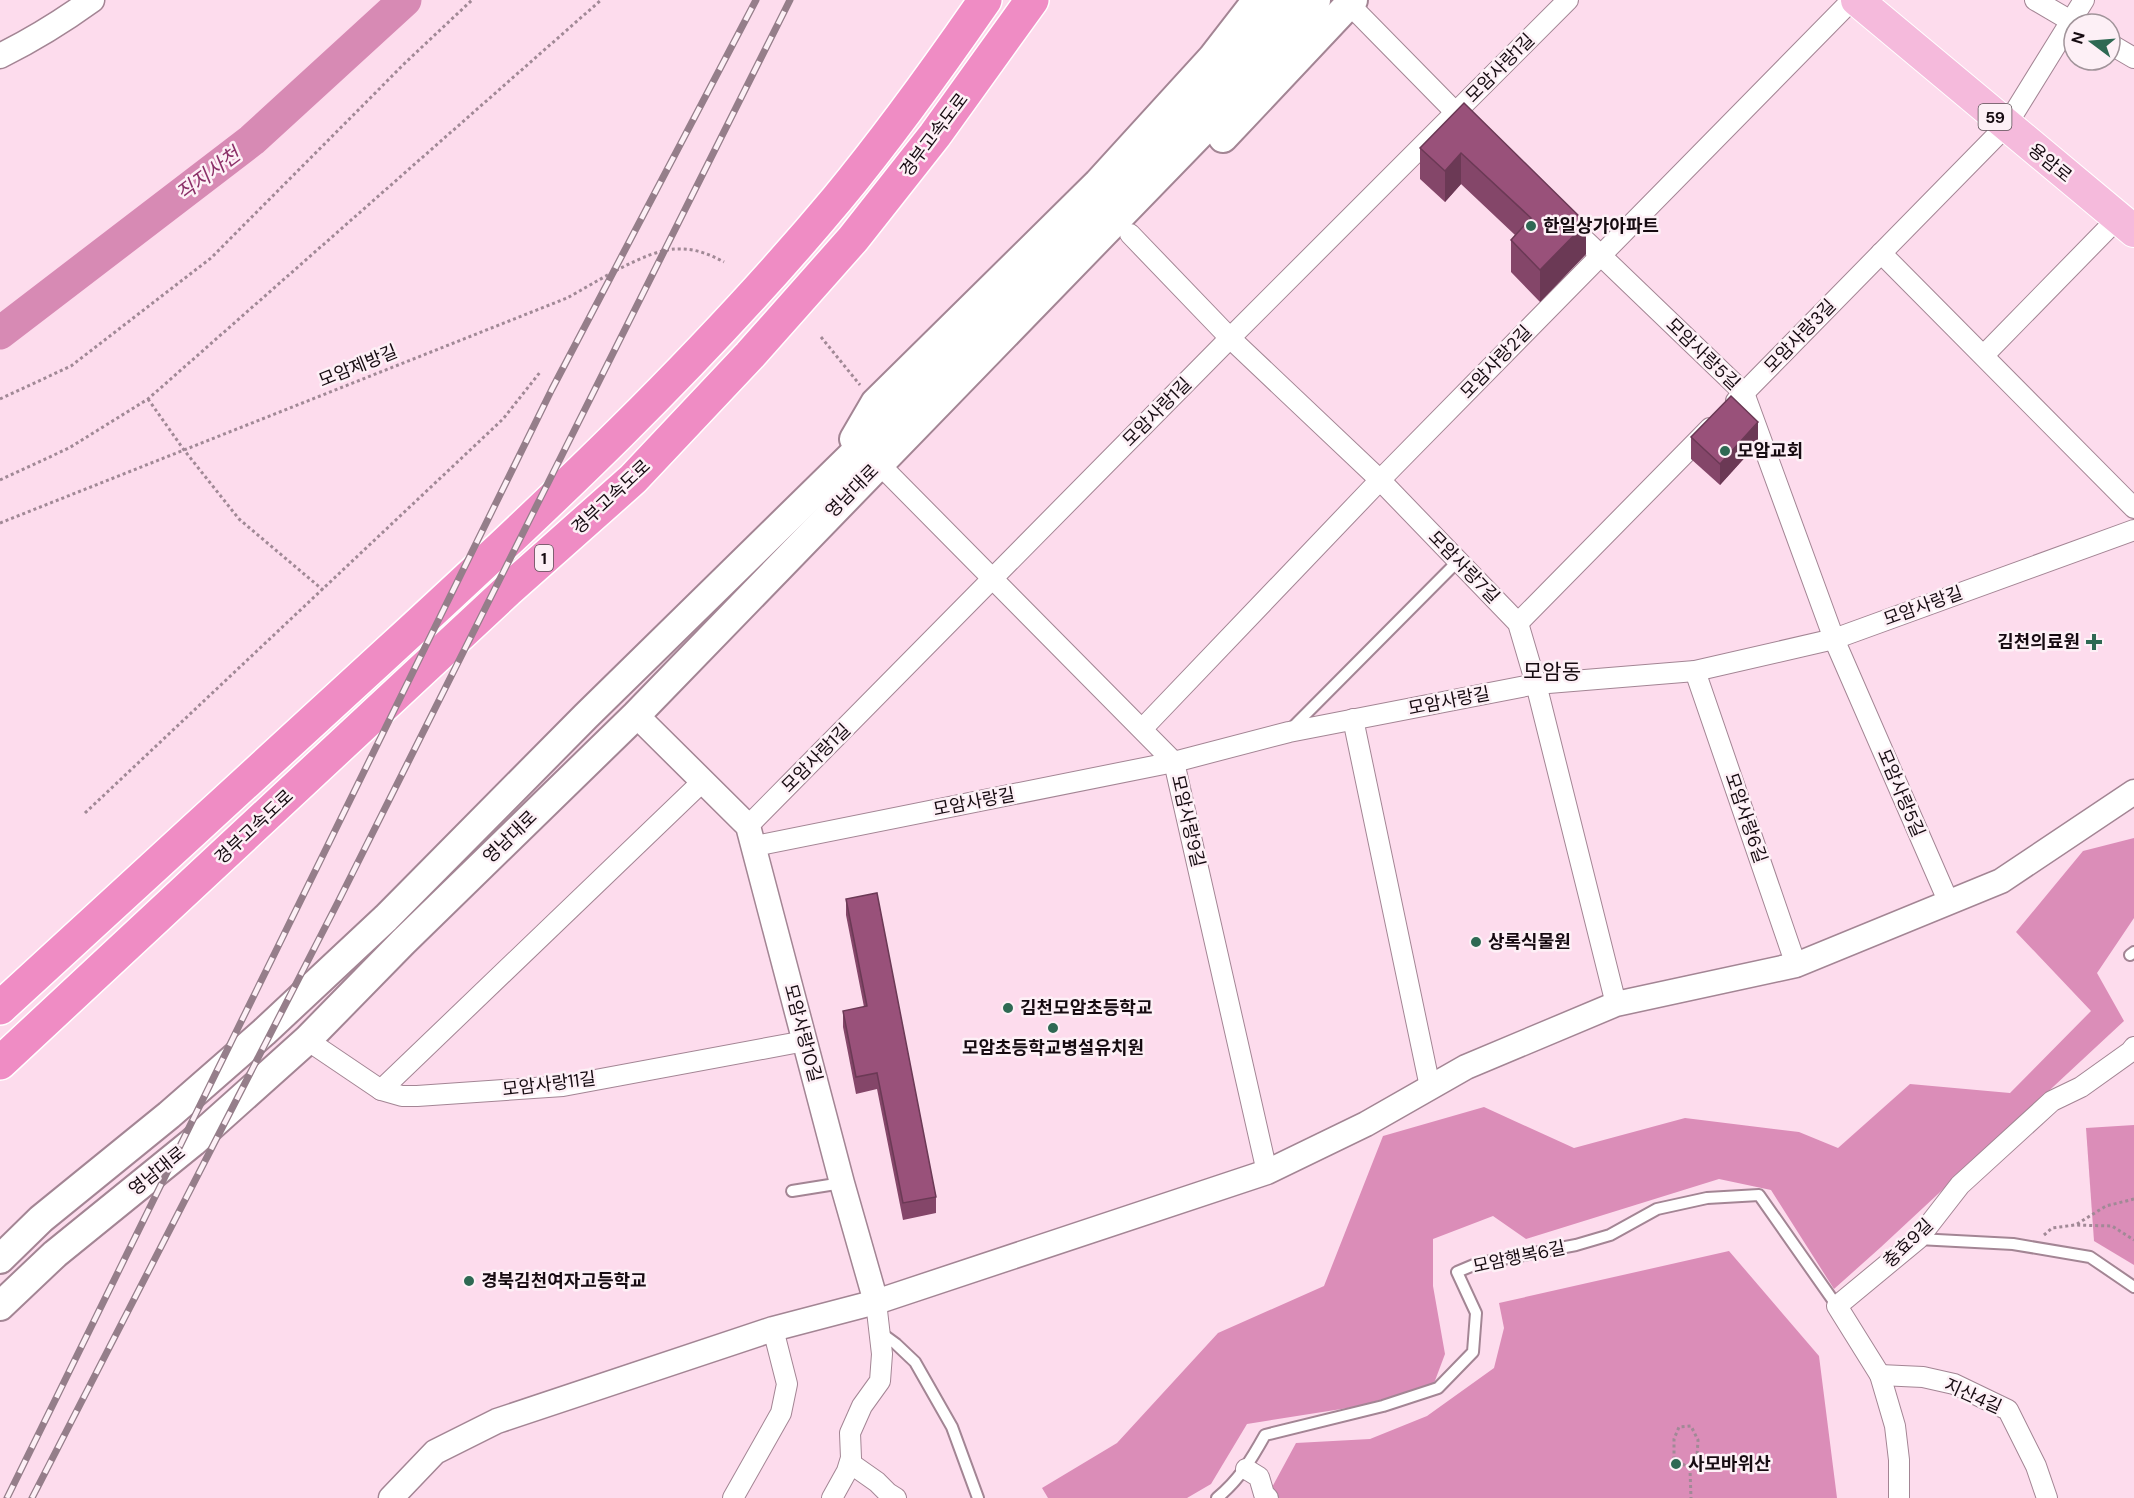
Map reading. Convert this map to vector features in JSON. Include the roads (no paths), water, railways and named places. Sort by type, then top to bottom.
[{"type":"highway","name":"경부고속도로","points":[[0,1008],[498,550],[686,366],[762,285],[837,198],[912,104],[985,0]]},
{"type":"highway","name":"경부고속도로","points":[[0,1063],[508,590],[633,479],[750,356],[853,239],[935,135],[1032,0]]},
{"type":"main road","points":[[843,482],[875,403],[1098,183],[1212,58],[1257,0]]},
{"type":"main road","points":[[989,335],[1132,175],[1209,94],[1286,0]]},
{"type":"main road","points":[[989,335],[1227,106],[1316,0]]},
{"type":"main road","name":"용암로","points":[[1857,0],[2126,225]]},
{"type":"main road","points":[[843,482],[888,473],[1186,178],[1351,2]]},
{"type":"main road","name":"영남대로","points":[[0,1259],[41,1219],[169,1115],[264,1032],[386,918],[586,716],[843,482],[989,335]]},
{"type":"main road","name":"영남대로","points":[[0,1306],[55,1254],[193,1142],[307,1040],[403,942],[636,715],[843,482]]},
{"type":"street","points":[[0,56],[71,15],[92,0]]},
{"type":"street","name":"모암사랑1길","points":[[751,836],[993,579],[1568,0]]},
{"type":"street","name":"모암사랑2길","points":[[1143,728],[1380,480],[1852,0]]},
{"type":"street","points":[[2035,0],[2062,16]]},
{"type":"street","points":[[1351,2],[1481,138]]},
{"type":"street","name":"모암사랑3길","points":[[1518,623],[2006,126],[2062,41]]},
{"type":"street","name":"모암사랑5길","points":[[1558,214],[1744,393],[1834,639],[1949,903]]},
{"type":"street","points":[[1984,355],[2126,225]]},
{"type":"street","name":"모암사랑7길","points":[[1130,234],[1230,338],[1380,480],[1518,623],[1536,684],[1616,1004]]},
{"type":"street","points":[[1881,253],[2134,508]]},
{"type":"street","name":"모암사랑9길","points":[[888,473],[1143,728],[1174,762],[1267,1172]]},
{"type":"street","name":"모암사랑길","points":[[751,836],[1174,762],[1289,732],[1536,684],[1695,671],[1834,639],[2134,530]]},
{"type":"street","name":"모암사랑6길","points":[[1695,671],[1796,965]]},
{"type":"street","points":[[636,715],[751,836]]},
{"type":"street","points":[[1353,719],[1430,1087]]},
{"type":"street","points":[[381,1090],[702,782]]},
{"type":"street","points":[[391,1498],[435,1452],[497,1421],[773,1329],[876,1302],[1267,1172],[1366,1124],[1466,1067],[1616,1004],[1796,965],[2001,881],[2134,792]]},
{"type":"street","name":"모암사랑10길","points":[[751,836],[842,1183],[876,1302]]},
{"type":"street","name":"모암사랑11길","points":[[307,1040],[381,1090],[402,1096],[563,1086],[805,1041]]},
{"type":"street","name":"충효9길","points":[[1837,1306],[1918,1239],[1960,1185],[2016,1131],[2052,1101],[2081,1087],[2134,1047]]},
{"type":"street","points":[[832,1498],[850,1463],[850,1433],[862,1406],[880,1381],[882,1354],[876,1302]]},
{"type":"street","points":[[1837,1306],[1880,1375],[1895,1426],[1899,1460],[1899,1498]]},
{"type":"street","points":[[733,1498],[781,1413],[784,1402],[787,1384],[773,1329]]},
{"type":"street","name":"지산4길","points":[[1880,1375],[1923,1377],[1954,1384],[2008,1410],[2036,1466],[2047,1498]]},
{"type":"street","points":[[850,1463],[878,1482],[888,1494],[896,1498]]},
{"type":"street","points":[[1246,1469],[1259,1477],[1268,1498]]},
{"type":"lane","points":[[1289,732],[1459,560]]},
{"type":"lane","points":[[792,1191],[842,1183]]},
{"type":"lane","name":"모암행복6길","points":[[1217,1498],[1232,1486],[1246,1469],[1265,1435],[1383,1406],[1438,1388],[1473,1352],[1476,1313],[1457,1272],[1476,1264],[1576,1245],[1610,1235],[1657,1209],[1707,1198],[1759,1195],[1837,1306]]},
{"type":"lane","points":[[1918,1239],[2028,1246],[2090,1257],[2134,1287]]},
{"type":"lane","points":[[880,1332],[905,1352],[920,1372],[952,1427],[978,1498]]},
{"type":"waterway","name":"직지사천","points":[[0,333],[252,140],[405,0]]},
{"type":"railway","points":[[7,1498],[552,389],[756,0]]},
{"type":"railway","points":[[32,1498],[337,904],[790,0]]},
{"type":"place","name":"한일상가아파트","points":[[1531,226]]},
{"type":"place","name":"모암교회","points":[[1725,451]]},
{"type":"place","name":"김천의료원","points":[[2094,642]]},
{"type":"place","name":"상록식물원","points":[[1476,942]]},
{"type":"place","name":"김천모암초등학교","points":[[1008,1008]]},
{"type":"place","name":"모암초등학교병설유치원","points":[[1053,1028]]},
{"type":"place","name":"경북김천여자고등학교","points":[[469,1281]]},
{"type":"place","name":"사모바위산","points":[[1676,1464]]},
{"type":"district","name":"모암동","points":[[1552,672]]}]
